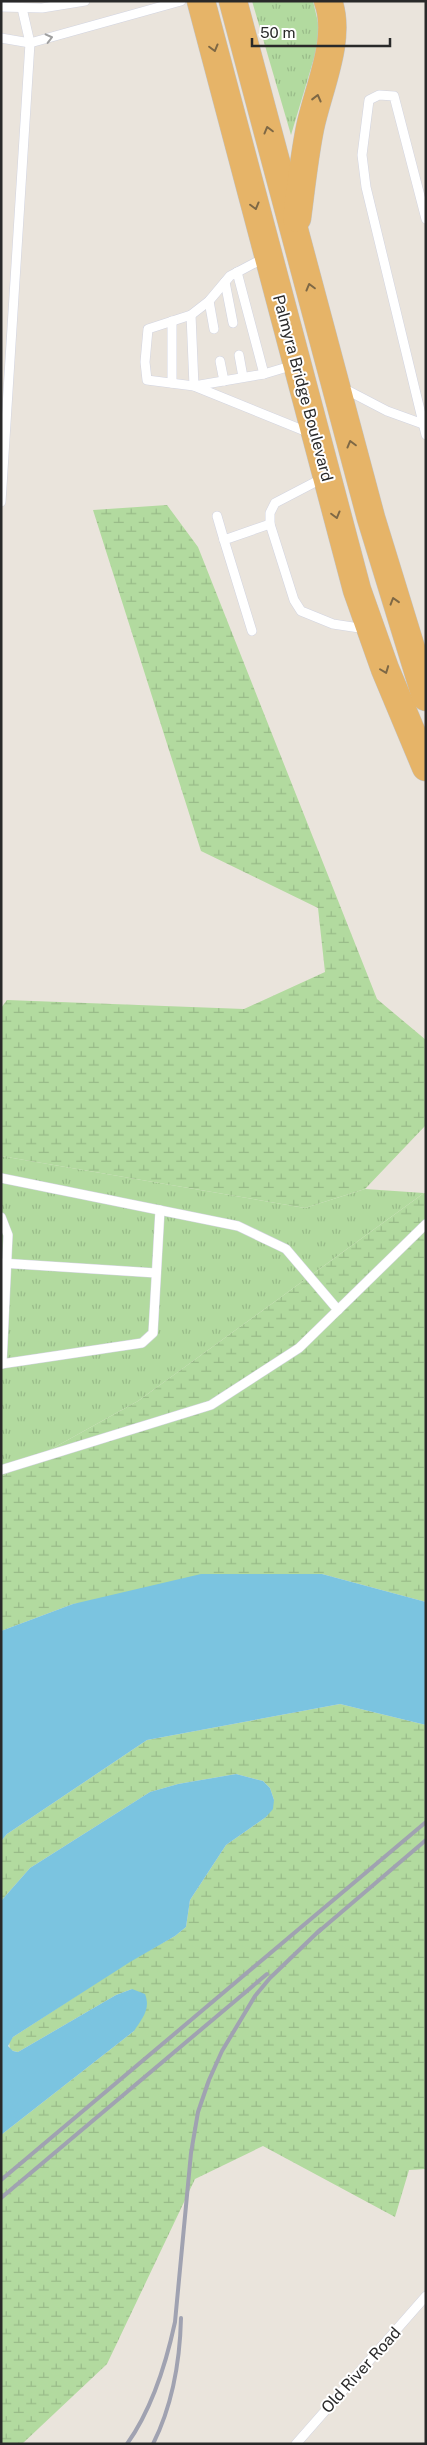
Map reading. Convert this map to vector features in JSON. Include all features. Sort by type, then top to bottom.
[{"type":"highway","name":"Palmyra Bridge Boulevard","points":[[201,1],[326,477],[370,629],[426,767]]},
{"type":"highway","name":"Palmyra Bridge Boulevard","points":[[233,1],[394,601],[426,697]]},
{"type":"highway","points":[[295,232],[310,127],[331,44],[332,20],[328,1]]},
{"type":"lane","points":[[1,7],[22,8],[73,5],[86,1]]},
{"type":"lane","points":[[1,38],[30,42],[181,1]]},
{"type":"lane","points":[[1,502],[30,42],[22,8]]},
{"type":"lane","points":[[426,219],[394,96],[379,95],[369,100],[365,120],[362,155],[366,187],[426,435]]},
{"type":"lane","points":[[268,256],[237,272],[209,301],[191,315],[148,329],[144,362],[147,380],[194,386],[315,434]]},
{"type":"lane","points":[[237,272],[264,374]]},
{"type":"lane","points":[[226,282],[233,323]]},
{"type":"lane","points":[[209,301],[214,329]]},
{"type":"lane","points":[[191,315],[194,386]]},
{"type":"lane","points":[[172,322],[172,383]]},
{"type":"lane","points":[[239,355],[243,377]]},
{"type":"lane","points":[[220,361],[224,381]]},
{"type":"lane","points":[[194,386],[264,374],[296,365]]},
{"type":"lane","points":[[335,384],[387,411],[423,424]]},
{"type":"lane","points":[[326,477],[275,503],[270,513],[270,524],[294,600],[301,611],[333,624],[370,629]]},
{"type":"lane","points":[[217,516],[252,631]]},
{"type":"lane","points":[[224,540],[270,524]]},
{"type":"lane","points":[[1,1178],[238,1226],[286,1249],[338,1310]]},
{"type":"lane","points":[[1,1217],[8,1234],[4,1263],[1,1364],[142,1344],[153,1333],[160,1210]]},
{"type":"lane","points":[[1,1470],[212,1406],[299,1348],[426,1224]]},
{"type":"lane","points":[[4,1263],[156,1273]]},
{"type":"lane","name":"Old River Road","points":[[296,2444],[426,2296]]},
{"type":"green space","points":[[252,1],[313,1],[321,35],[291,135]]},
{"type":"green space","points":[[167,505],[198,547],[377,999],[426,1040],[426,1125],[365,1189],[305,1208],[1,1156],[1,1008],[7,1000],[244,1009],[325,972],[318,908],[201,851],[93,510]]},
{"type":"green space","points":[[1,1156],[305,1208],[365,1189],[424,1193],[138,1401],[1,1477]]},
{"type":"green space","points":[[426,1193],[426,1602],[322,1574],[73,1604],[1,1631],[1,1477],[138,1401]]},
{"type":"green space","points":[[340,1704],[426,1725],[426,2169],[409,2170],[395,2217],[263,2146],[195,2179],[107,2364],[22,2444],[1,2444],[1,2135],[134,2031],[132,1989],[116,1995],[18,2052],[10,2050],[9,2042],[13,2037],[130,1961],[175,1936],[186,1927],[190,1900],[226,1845],[266,1817],[274,1800],[270,1788],[263,1781],[236,1774],[178,1784],[150,1792],[30,1868],[1,1901],[1,1841],[7,1834],[147,1740]]},
{"type":"water","points":[[201,1574],[322,1574],[426,1602],[426,1725],[340,1704],[147,1740],[7,1834],[1,1841],[1,1631],[73,1604]]},
{"type":"water","points":[[236,1774],[263,1781],[270,1788],[274,1800],[273,1809],[266,1817],[226,1845],[190,1900],[186,1927],[175,1936],[130,1962],[13,2037],[8,2046],[13,2051],[18,2052],[116,1995],[132,1989],[145,1994],[147,1999],[145,2014],[140,2022],[134,2031],[1,2135],[1,1901],[30,1868],[150,1792],[178,1784]]},
{"type":"railway","points":[[1,2180],[426,1822]]},
{"type":"railway","points":[[317,1933],[426,1840]]},
{"type":"railway","points":[[127,2444],[144,2416],[157,2386],[175,2322],[191,2153],[198,2112],[209,2080],[222,2051],[255,1996],[270,1978],[321,1929]]},
{"type":"railway","points":[[1,2198],[267,1974]]},
{"type":"railway","points":[[153,2444],[160,2429],[174,2382],[181,2318]]}]
